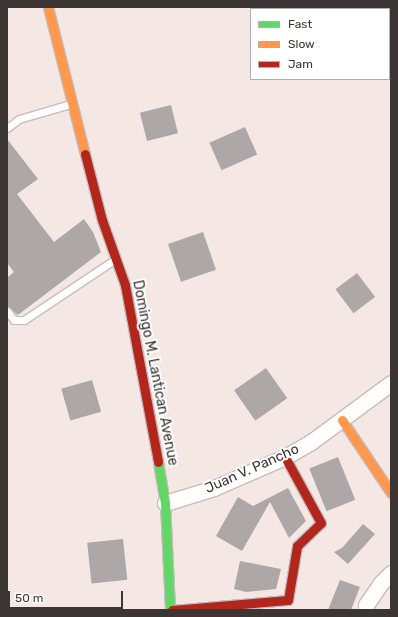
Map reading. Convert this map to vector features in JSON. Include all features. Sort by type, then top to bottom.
[{"type":"street","name":"Domingo M. Lantican Avenue","points":[[48,7],[71,104],[102,220],[124,284],[142,366],[165,504],[171,610]]},
{"type":"street","name":"Juan V. Pancho","points":[[165,504],[214,488],[285,457],[342,420],[391,382]]},
{"type":"street","points":[[342,420],[391,493]]},
{"type":"street","points":[[171,610],[288,600],[297,546],[321,523],[285,457]]},
{"type":"street","points":[[366,610],[366,605],[381,583],[391,574]]},
{"type":"lane","points":[[7,128],[19,119],[71,104]]},
{"type":"lane","points":[[7,311],[14,320],[24,320],[116,259]]},
{"type":"shaded area","points":[[7,7],[391,7],[391,610],[7,610]]},
{"type":"building","points":[[171,105],[178,133],[147,141],[140,113]]},
{"type":"building","points":[[245,127],[257,154],[222,170],[209,143]]},
{"type":"building","points":[[7,139],[38,179],[17,194],[54,242],[84,219],[93,232],[101,252],[18,315],[7,306],[7,278],[14,272],[7,263]]},
{"type":"building","points":[[203,232],[216,270],[181,282],[168,244]]},
{"type":"building","points":[[357,273],[375,297],[353,313],[335,289]]},
{"type":"building","points":[[266,368],[287,398],[255,421],[234,390]]},
{"type":"building","points":[[92,380],[101,412],[70,421],[61,389]]},
{"type":"building","points":[[338,457],[355,500],[326,511],[309,469]]},
{"type":"building","points":[[288,488],[306,521],[289,538],[270,502],[242,551],[216,536],[238,497],[253,506]]},
{"type":"building","points":[[363,524],[375,534],[348,564],[334,552],[342,548]]},
{"type":"building","points":[[123,539],[127,580],[91,584],[87,543]]},
{"type":"building","points":[[240,561],[281,569],[276,589],[246,592],[234,589]]},
{"type":"building","points":[[340,580],[360,587],[351,610],[328,610]]},
{"type":"traffic: fast","points":[[158,462],[165,503],[170,610]]},
{"type":"traffic: slow","points":[[48,7],[85,154]]},
{"type":"traffic: slow","points":[[342,420],[391,493]]},
{"type":"traffic: jam","points":[[85,154],[102,220],[125,285],[158,462]]},
{"type":"traffic: jam","points":[[172,610],[288,600],[297,546],[321,523],[285,457]]}]
